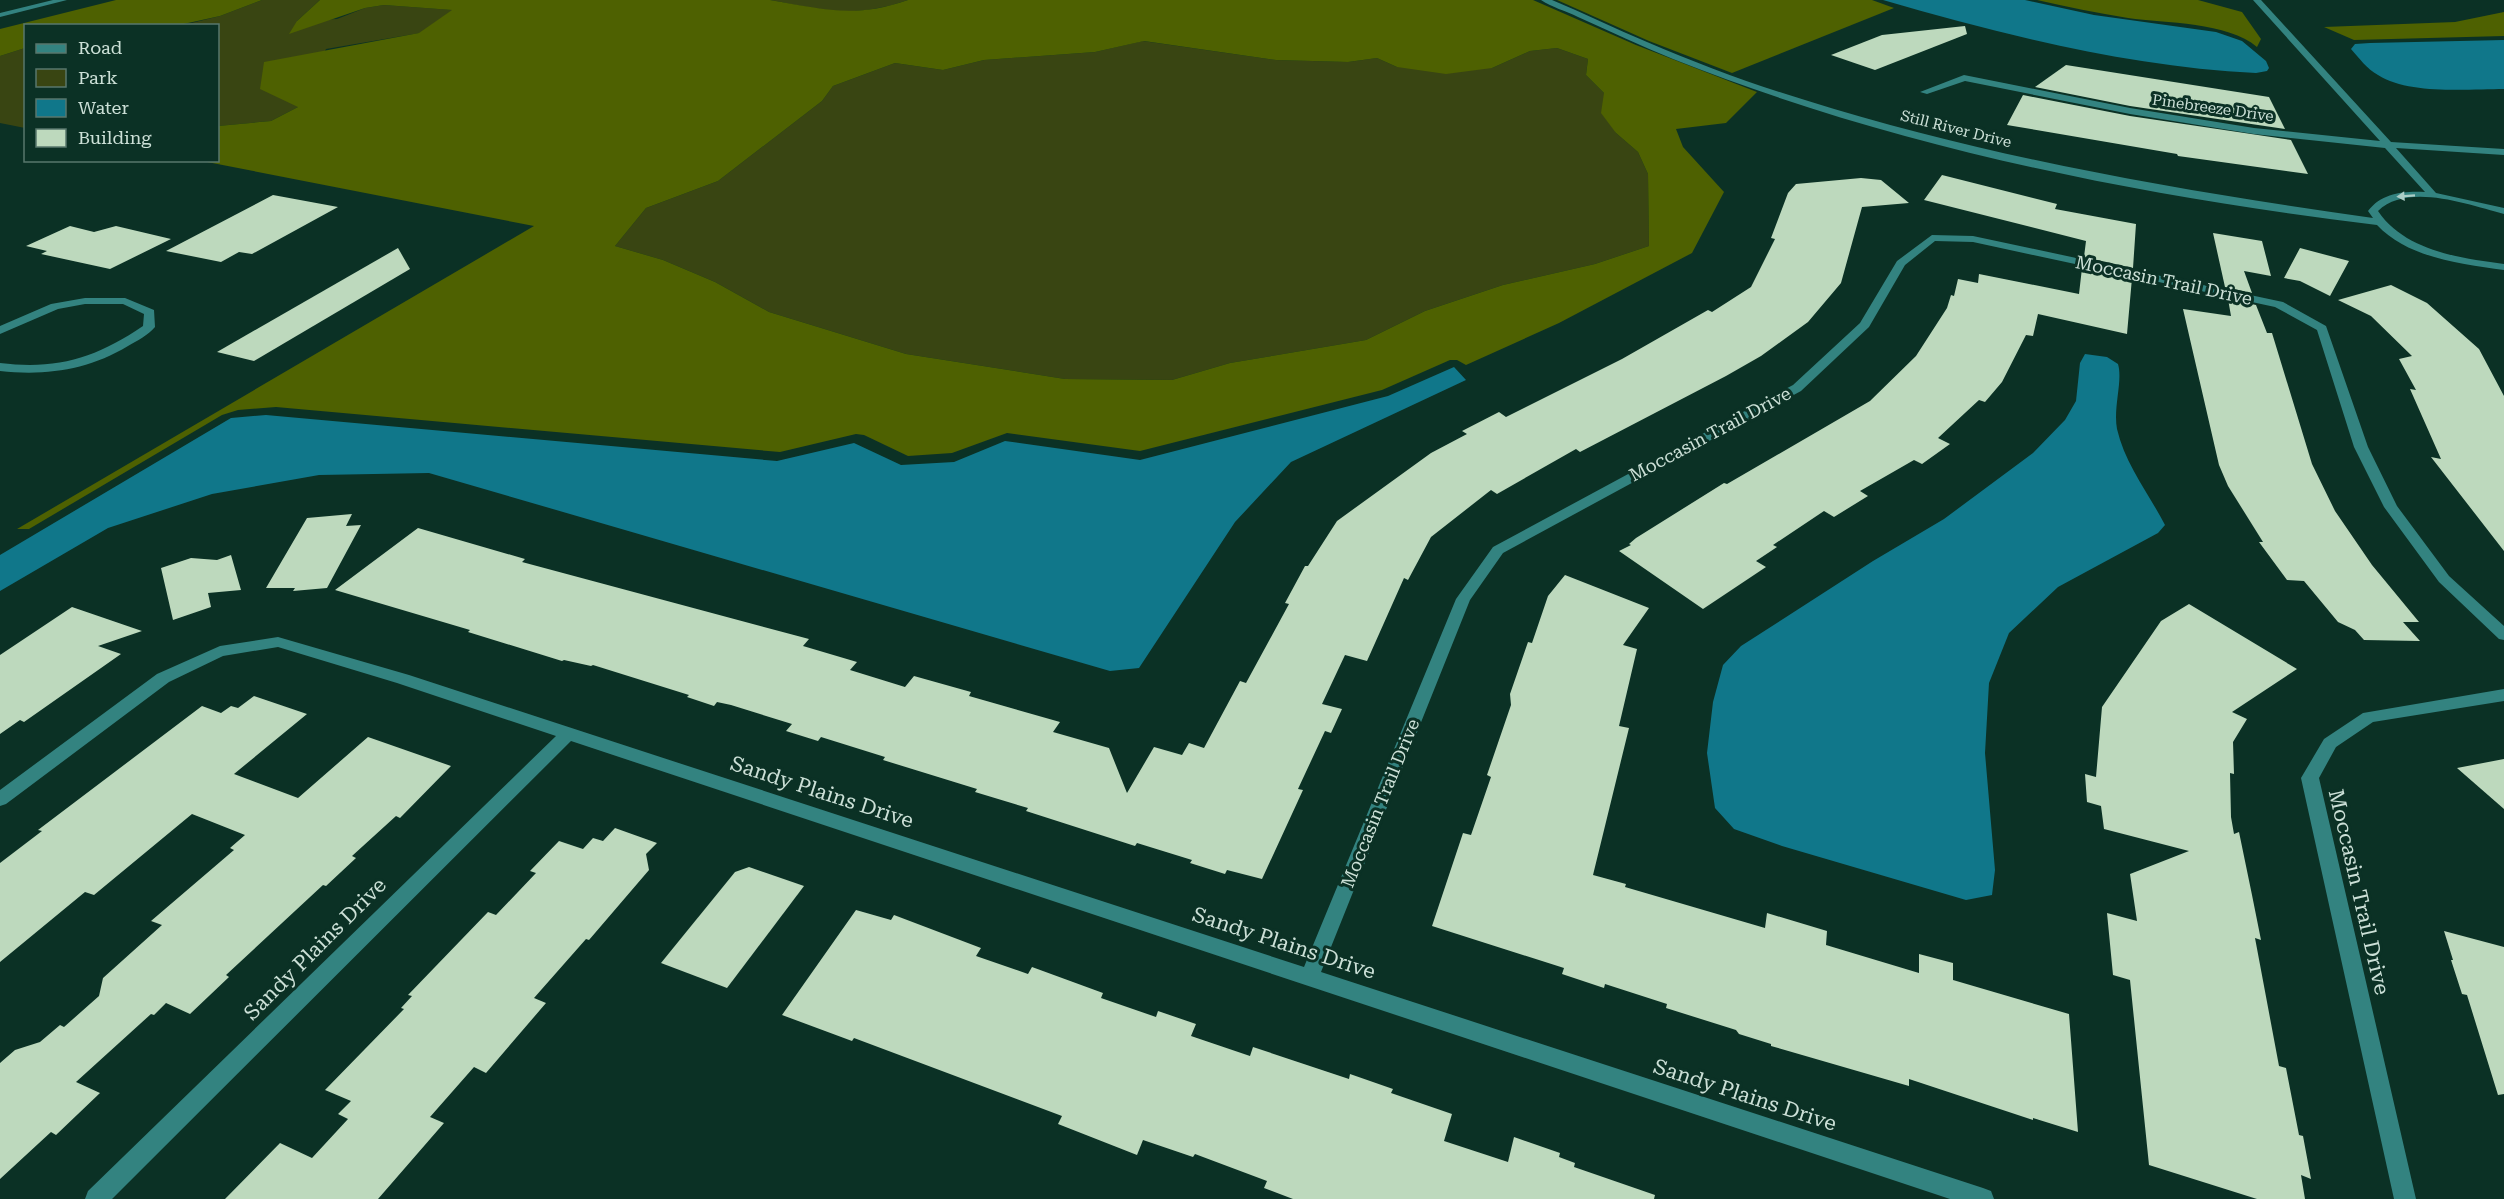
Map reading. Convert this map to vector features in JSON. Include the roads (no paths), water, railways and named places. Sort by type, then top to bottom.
[{"type":"street","points":[[0,6],[27,0]]},
{"type":"street","points":[[0,15],[63,0]]},
{"type":"street","name":"Still River Drive","points":[[1545,0],[1709,70],[1802,102],[1915,135],[2135,184],[2270,207],[2378,222]]},
{"type":"street","points":[[2257,0],[2434,196]]},
{"type":"street","name":"Pinebreeze Drive","points":[[1924,92],[1964,78],[2254,131],[2387,145],[2504,152]]},
{"type":"street","points":[[2504,212],[2462,200],[2434,196],[2390,197],[2377,203],[2373,211],[2378,222],[2392,234],[2414,245],[2442,256],[2504,267]]},
{"type":"street","name":"Moccasin Trail Drive","points":[[1309,977],[1463,599],[1498,550],[1797,388],[1865,326],[1900,263],[1932,238],[1973,239],[2279,304],[2322,328],[2361,447],[2391,507],[2444,579],[2504,634]]},
{"type":"street","points":[[0,330],[55,306],[86,300],[125,301],[150,312],[149,327],[125,345],[73,366],[35,372],[0,367]]},
{"type":"street","name":"Sandy Plains Drive","points":[[0,799],[164,678],[220,651],[278,642],[403,679],[1983,1199]]},
{"type":"street","name":"Moccasin Trail Drive","points":[[2405,1199],[2310,778],[2330,743],[2369,717],[2504,695]]},
{"type":"street","name":"Sandy Plains Drive","points":[[96,1199],[568,734]]},
{"type":"water","points":[[1883,0],[2025,0],[2094,15],[2216,32],[2242,41],[2266,61],[2269,68],[2267,71],[2256,73],[2209,70],[2115,56],[2021,37]]},
{"type":"water","points":[[2504,40],[2504,89],[2439,90],[2406,86],[2374,73],[2351,49],[2355,44],[2370,43]]},
{"type":"water","points":[[2085,354],[2107,357],[2118,364],[2117,429],[2131,467],[2165,525],[2158,533],[2058,587],[2009,633],[1989,683],[1985,753],[1995,870],[1992,895],[1966,900],[1782,846],[1734,829],[1715,808],[1707,753],[1713,702],[1723,665],[1741,646],[1873,561],[1944,519],[2033,453],[2065,420],[2076,401],[2080,363]]},
{"type":"water","points":[[1454,367],[1466,380],[1291,462],[1235,522],[1139,668],[1110,671],[429,473],[319,475],[212,494],[108,528],[0,591],[0,555],[231,418],[266,415],[777,461],[854,443],[901,465],[954,462],[1005,441],[1140,460],[1388,396]]}]
